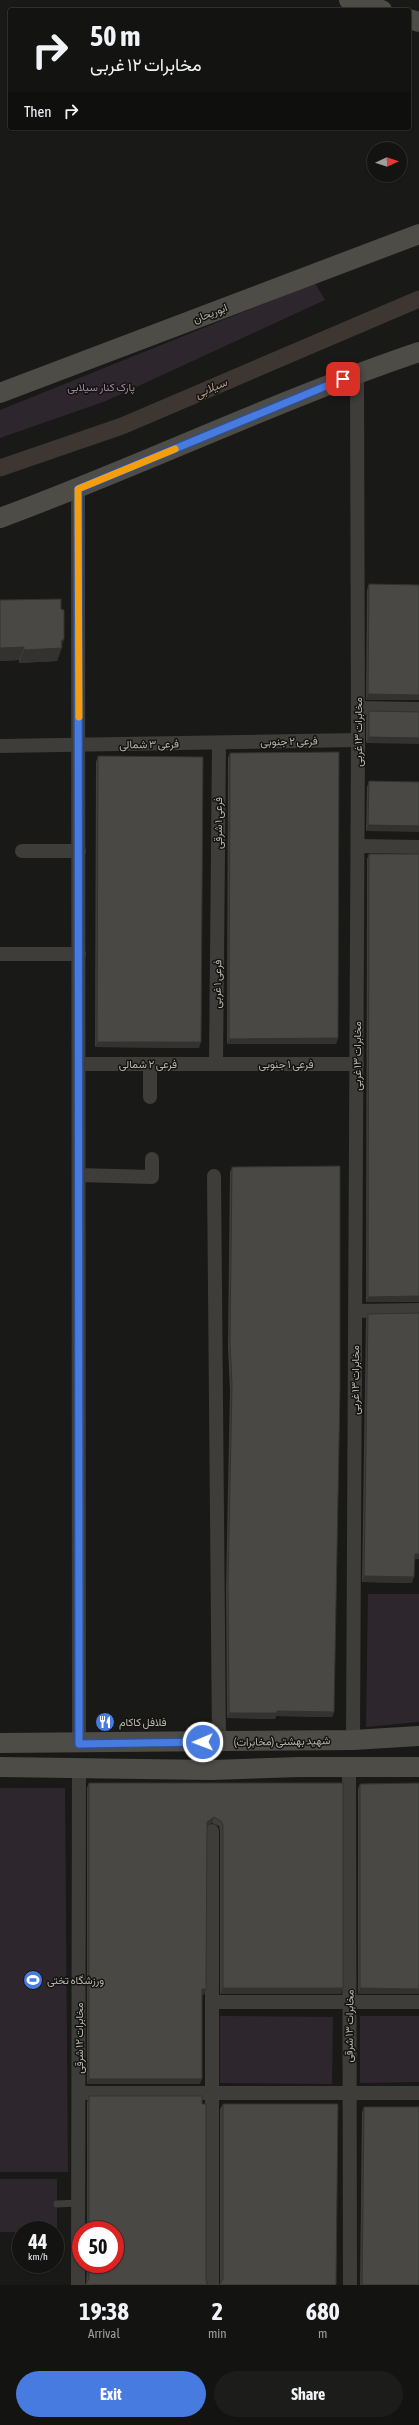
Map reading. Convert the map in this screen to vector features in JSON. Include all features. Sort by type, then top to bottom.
[{"type":"main road","points":[[349,0],[375,8]]},
{"type":"main road","name":"ابوریحان","points":[[0,393],[419,234]]},
{"type":"main road","points":[[0,518],[78,489],[357,373],[419,352]]},
{"type":"main road","name":"شهید بهشتی (مخابرات)","points":[[0,1743],[79,1744],[353,1740],[419,1736]]},
{"type":"main road","points":[[0,1766],[212,1770],[419,1767]]},
{"type":"street","name":"مخابرات ۱۳ غربی","points":[[353,1740],[358,846],[357,373]]},
{"type":"street","points":[[78,489],[79,1744]]},
{"type":"street","points":[[358,708],[419,708]]},
{"type":"street","name":"فرعی ۲ جنوبی","points":[[219,743],[358,740]]},
{"type":"street","name":"فرعی ۳ شمالی","points":[[0,746],[219,743]]},
{"type":"street","name":"فرعی ۱ شرقی","points":[[218,903],[219,743]]},
{"type":"street","points":[[358,846],[419,847]]},
{"type":"street","points":[[22,851],[79,850]]},
{"type":"street","name":"فرعی ۱ غربی","points":[[216,1064],[218,903]]},
{"type":"street","points":[[0,954],[79,954]]},
{"type":"street","name":"فرعی ۲ شمالی","points":[[79,1064],[216,1064]]},
{"type":"street","points":[[150,1064],[150,1097]]},
{"type":"street","name":"فرعی ۱ جنوبی","points":[[216,1064],[356,1064]]},
{"type":"street","points":[[79,1175],[152,1176],[152,1159]]},
{"type":"street","points":[[214,1176],[219,1742]]},
{"type":"street","points":[[355,1311],[419,1310]]},
{"type":"street","name":"مخابرات ۱۲ شرقی","points":[[78,2285],[79,1767]]},
{"type":"street","name":"مخابرات ۱۳ شرقی","points":[[349,1767],[350,2003],[348,2094],[350,2285]]},
{"type":"street","points":[[212,1831],[212,2285]]},
{"type":"street","points":[[212,2002],[419,2002]]},
{"type":"street","points":[[78,2093],[212,2092],[419,2094]]},
{"type":"lane","points":[[57,2204],[78,2203]]},
{"type":"green space","name":"پارک کنار سیلابی","points":[[315,283],[325,300],[106,401],[0,438],[0,410]]},
{"type":"green space","points":[[368,1594],[419,1594],[419,1722],[366,1727]]},
{"type":"green space","name":"ورزشگاه تختی","points":[[0,1788],[65,1788],[68,2172],[0,2172]]},
{"type":"green space","points":[[220,2016],[333,2017],[332,2084],[220,2083]]},
{"type":"green space","points":[[360,2016],[419,2016],[419,2082],[360,2083]]},
{"type":"green space","points":[[0,2179],[57,2179],[57,2221],[12,2221],[12,2232],[0,2232]]},
{"type":"building","points":[[369,584],[419,585],[419,695],[368,694]]},
{"type":"building","points":[[61,599],[61,609],[64,610],[64,639],[61,641],[62,648],[24,650],[24,647],[0,648],[0,600]]},
{"type":"building","points":[[369,711],[419,712],[419,738],[369,737]]},
{"type":"building","points":[[339,752],[338,1038],[229,1039],[230,753]]},
{"type":"building","points":[[98,756],[203,757],[201,1042],[97,1042]]},
{"type":"building","points":[[369,781],[419,782],[419,826],[368,825]]},
{"type":"building","points":[[369,854],[419,854],[419,1296],[368,1297]]},
{"type":"building","points":[[340,1166],[340,1390],[334,1712],[277,1711],[277,1713],[229,1713],[228,1583],[232,1385],[230,1342],[232,1167]]},
{"type":"building","points":[[419,1313],[419,1554],[415,1554],[414,1577],[364,1576],[368,1314]]},
{"type":"building","points":[[89,1783],[343,1783],[343,1988],[223,1988],[223,1825],[221,1821],[214,1817],[207,1822],[206,1989],[202,1989],[202,2079],[89,2079]]},
{"type":"building","points":[[419,1783],[419,1989],[360,1988],[360,1784]]},
{"type":"building","points":[[89,2096],[202,2096],[202,2104],[206,2104],[206,2279],[207,2284],[209,2285],[85,2285],[89,2279],[89,2273],[124,2273],[124,2221],[89,2221]]},
{"type":"building","points":[[223,2104],[338,2104],[336,2285],[219,2285],[223,2279]]},
{"type":"building","points":[[364,2107],[419,2107],[419,2285],[362,2285]]},
{"type":"waterway","name":"سیلابی","points":[[0,468],[122,426],[419,299]]},
{"type":"slow traffic","points":[[79,717],[78,489],[175,449]]},
{"type":"place","name":"فلافل کاکام","points":[[105,1722]]},
{"type":"place","name":"ورزشگاه تختی","points":[[33,1980]]},
{"type":"route","points":[[203,1742],[79,1744],[78,489],[343,379]]}]
